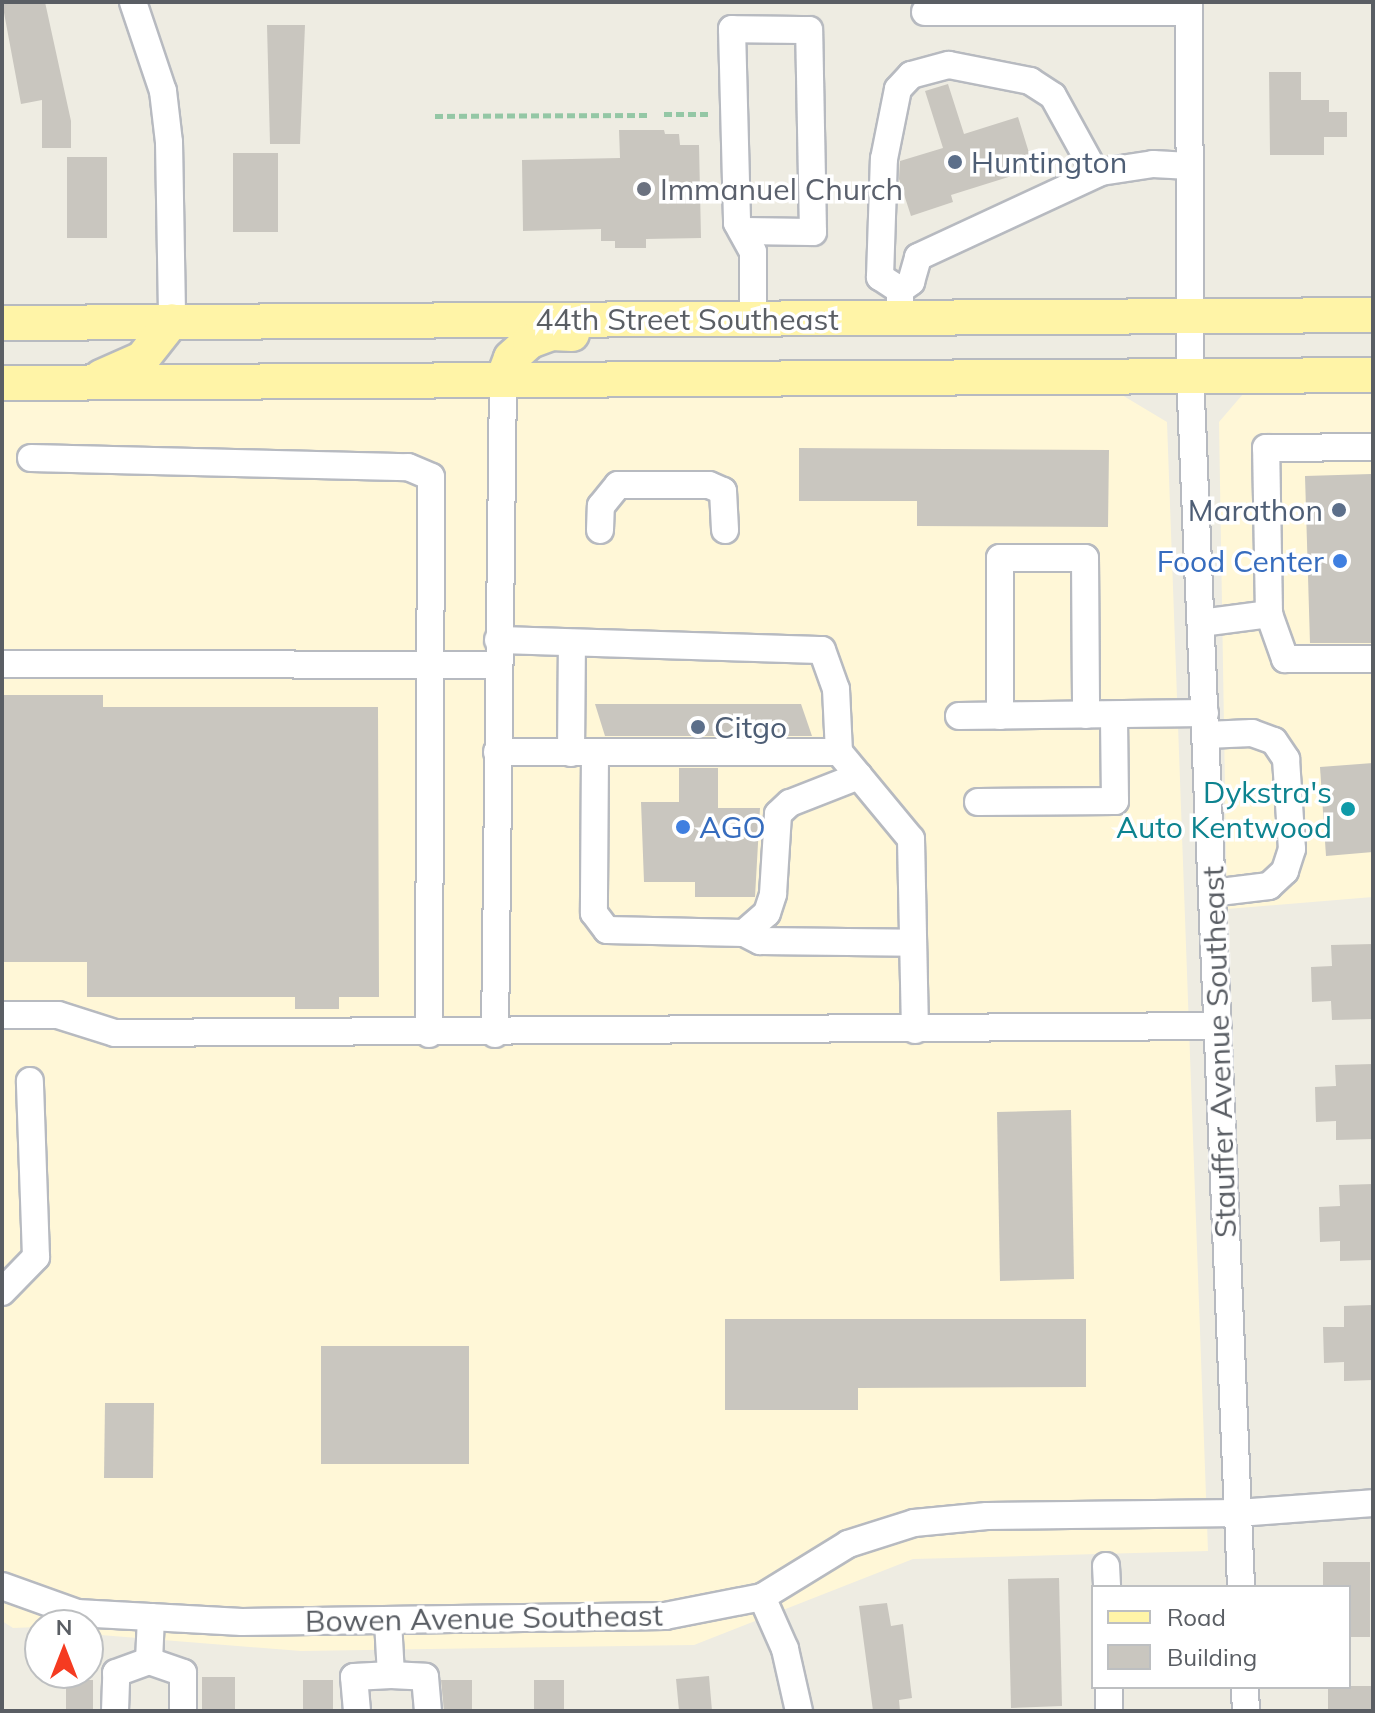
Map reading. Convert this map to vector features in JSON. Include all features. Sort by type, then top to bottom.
[{"type":"main road","name":"44th Street Southeast","points":[[2,323],[753,318],[900,304],[1190,316],[1373,315]]},
{"type":"main road","points":[[503,379],[511,358],[530,341],[552,333],[675,335],[703,317]]},
{"type":"main road","points":[[90,382],[142,359],[172,321]]},
{"type":"main road","name":"44th Street Southeast","points":[[2,383],[1373,375]]},
{"type":"street","points":[[133,2],[164,104],[172,321]]},
{"type":"street","points":[[925,12],[1188,7]]},
{"type":"street","name":"Stauffer Avenue Southeast","points":[[1188,7],[1190,374],[1241,1585]]},
{"type":"street","points":[[742,231],[813,232],[809,30],[732,29],[737,223],[753,252],[753,318]]},
{"type":"street","points":[[1096,174],[1053,96],[1030,81],[949,65],[911,75],[898,89],[884,159],[880,277],[900,304],[911,282],[918,257],[1096,174],[1153,164],[1190,166]]},
{"type":"street","points":[[495,1034],[503,379]]},
{"type":"street","points":[[1373,447],[1263,450],[1269,614],[1285,659],[1373,659]]},
{"type":"street","points":[[31,458],[425,471],[432,487],[429,1034]]},
{"type":"street","points":[[600,530],[601,506],[618,485],[709,485],[723,491],[725,530]]},
{"type":"street","points":[[1000,716],[1000,558],[1085,558],[1086,715]]},
{"type":"street","points":[[1201,623],[1269,614]]},
{"type":"street","points":[[572,643],[594,913],[607,930],[744,933],[760,941],[913,943]]},
{"type":"street","points":[[2,664],[430,665],[498,652],[572,643],[822,650],[836,689],[839,752],[911,839],[915,1030]]},
{"type":"street","points":[[978,802],[1115,801],[1114,715]]},
{"type":"street","points":[[959,716],[1114,715],[1205,724],[1252,733],[1274,741],[1286,759],[1292,849],[1285,871],[1269,886],[1212,893]]},
{"type":"street","points":[[497,752],[839,752]]},
{"type":"street","points":[[744,933],[767,913],[773,894],[778,814],[790,803],[859,776]]},
{"type":"street","points":[[2,1015],[58,1015],[115,1033],[495,1034],[1218,1026]]},
{"type":"street","points":[[2,1292],[36,1257],[30,1081]]},
{"type":"street","name":"Bowen Avenue Southeast","points":[[2,1586],[77,1613],[151,1617],[388,1622],[665,1616],[762,1597],[848,1544],[914,1523],[987,1516],[1238,1513],[1373,1503]]},
{"type":"street","points":[[762,1597],[785,1649],[799,1711]]},
{"type":"street","points":[[149,1661],[151,1617]]},
{"type":"street","points":[[388,1622],[391,1675]]},
{"type":"street","points":[[115,1711],[116,1673],[149,1661],[183,1673],[183,1711]]},
{"type":"street","points":[[357,1711],[354,1677],[391,1675],[425,1677],[428,1711]]},
{"type":"street","points":[[1109,1689],[1109,1711]]},
{"type":"street","points":[[1245,1689],[1246,1711]]},
{"type":"path","points":[[664,114],[734,114]]},
{"type":"path","points":[[435,116],[648,115]]},
{"type":"shaded area","points":[[1112,389],[1167,422],[1208,1551],[913,1559],[694,1645],[301,1651],[104,1635],[104,1609],[24,1609],[24,1628],[13,1628],[2,1621],[2,396]]},
{"type":"shaded area","points":[[1373,389],[1373,897],[1227,909],[1219,422],[1243,394],[1259,390]]},
{"type":"building","points":[[2,2],[45,2],[71,121],[71,148],[42,148],[42,100],[21,104]]},
{"type":"building","points":[[267,25],[305,25],[300,144],[270,144]]},
{"type":"building","points":[[1269,72],[1301,72],[1301,100],[1329,100],[1329,112],[1347,112],[1347,137],[1324,137],[1324,155],[1270,155]]},
{"type":"building","points":[[948,84],[964,134],[1018,117],[1034,169],[951,195],[953,202],[911,216],[899,179],[900,161],[943,148],[925,91]]},
{"type":"building","points":[[619,130],[664,130],[665,134],[679,134],[680,145],[699,145],[701,238],[646,239],[646,248],[615,248],[615,241],[601,241],[601,229],[523,231],[522,160],[620,158]]},
{"type":"building","points":[[233,153],[278,153],[278,232],[233,232]]},
{"type":"building","points":[[67,157],[107,157],[107,238],[67,238]]},
{"type":"building","points":[[799,448],[1109,450],[1108,527],[917,526],[917,501],[799,501]]},
{"type":"building","points":[[1371,474],[1373,643],[1310,643],[1305,476]]},
{"type":"building","points":[[2,695],[103,695],[103,707],[378,707],[379,997],[339,997],[339,1009],[295,1009],[295,997],[87,997],[87,962],[2,962]]},
{"type":"building","points":[[595,704],[801,704],[812,736],[605,736]]},
{"type":"building","name":"Dykstra's Auto Kentwood","points":[[1373,763],[1373,852],[1326,856],[1320,767]]},
{"type":"building","points":[[679,768],[718,768],[718,808],[760,808],[755,897],[695,897],[695,882],[644,882],[641,802],[679,802]]},
{"type":"building","points":[[1373,944],[1373,1019],[1332,1020],[1331,1001],[1312,1002],[1311,967],[1332,966],[1331,945]]},
{"type":"building","points":[[1373,1064],[1373,1139],[1336,1140],[1336,1121],[1316,1122],[1315,1087],[1336,1086],[1335,1065]]},
{"type":"building","points":[[1071,1110],[1074,1279],[1000,1281],[997,1112]]},
{"type":"building","points":[[1373,1184],[1373,1260],[1340,1261],[1340,1241],[1320,1242],[1319,1207],[1340,1206],[1339,1185]]},
{"type":"building","points":[[1373,1305],[1373,1380],[1344,1381],[1344,1362],[1324,1363],[1323,1327],[1344,1327],[1344,1306]]},
{"type":"building","points":[[725,1319],[1086,1319],[1086,1387],[858,1388],[858,1410],[725,1410]]},
{"type":"building","points":[[321,1346],[469,1346],[469,1464],[321,1464]]},
{"type":"building","points":[[105,1403],[154,1403],[153,1478],[104,1478]]},
{"type":"building","points":[[1323,1562],[1370,1562],[1370,1637],[1351,1637],[1351,1585],[1323,1585]]},
{"type":"building","points":[[1059,1578],[1062,1706],[1011,1708],[1008,1579]]},
{"type":"building","points":[[887,1603],[891,1626],[903,1624],[912,1698],[899,1700],[900,1711],[873,1711],[859,1606]]},
{"type":"building","points":[[709,1676],[712,1711],[679,1711],[676,1679]]},
{"type":"building","points":[[202,1677],[235,1677],[235,1711],[202,1711]]},
{"type":"building","points":[[303,1680],[333,1680],[333,1711],[303,1711]]},
{"type":"building","points":[[441,1680],[472,1680],[472,1711],[444,1711]]},
{"type":"building","points":[[534,1680],[564,1680],[564,1711],[534,1711]]},
{"type":"building","points":[[1351,1686],[1373,1686],[1373,1711],[1328,1711],[1328,1689],[1351,1689]]},
{"type":"building","points":[[66,1689],[93,1689],[93,1711],[66,1711]]},
{"type":"place","name":"Huntington","points":[[955,162]]},
{"type":"place","name":"Immanuel Church","points":[[644,189]]},
{"type":"place","name":"Marathon","points":[[1339,510]]},
{"type":"place","name":"Food Center","points":[[1340,561]]},
{"type":"place","name":"Citgo","points":[[698,727]]},
{"type":"place","name":"Dykstra's Auto Kentwood","points":[[1348,809]]},
{"type":"place","name":"AGO","points":[[683,827]]}]
